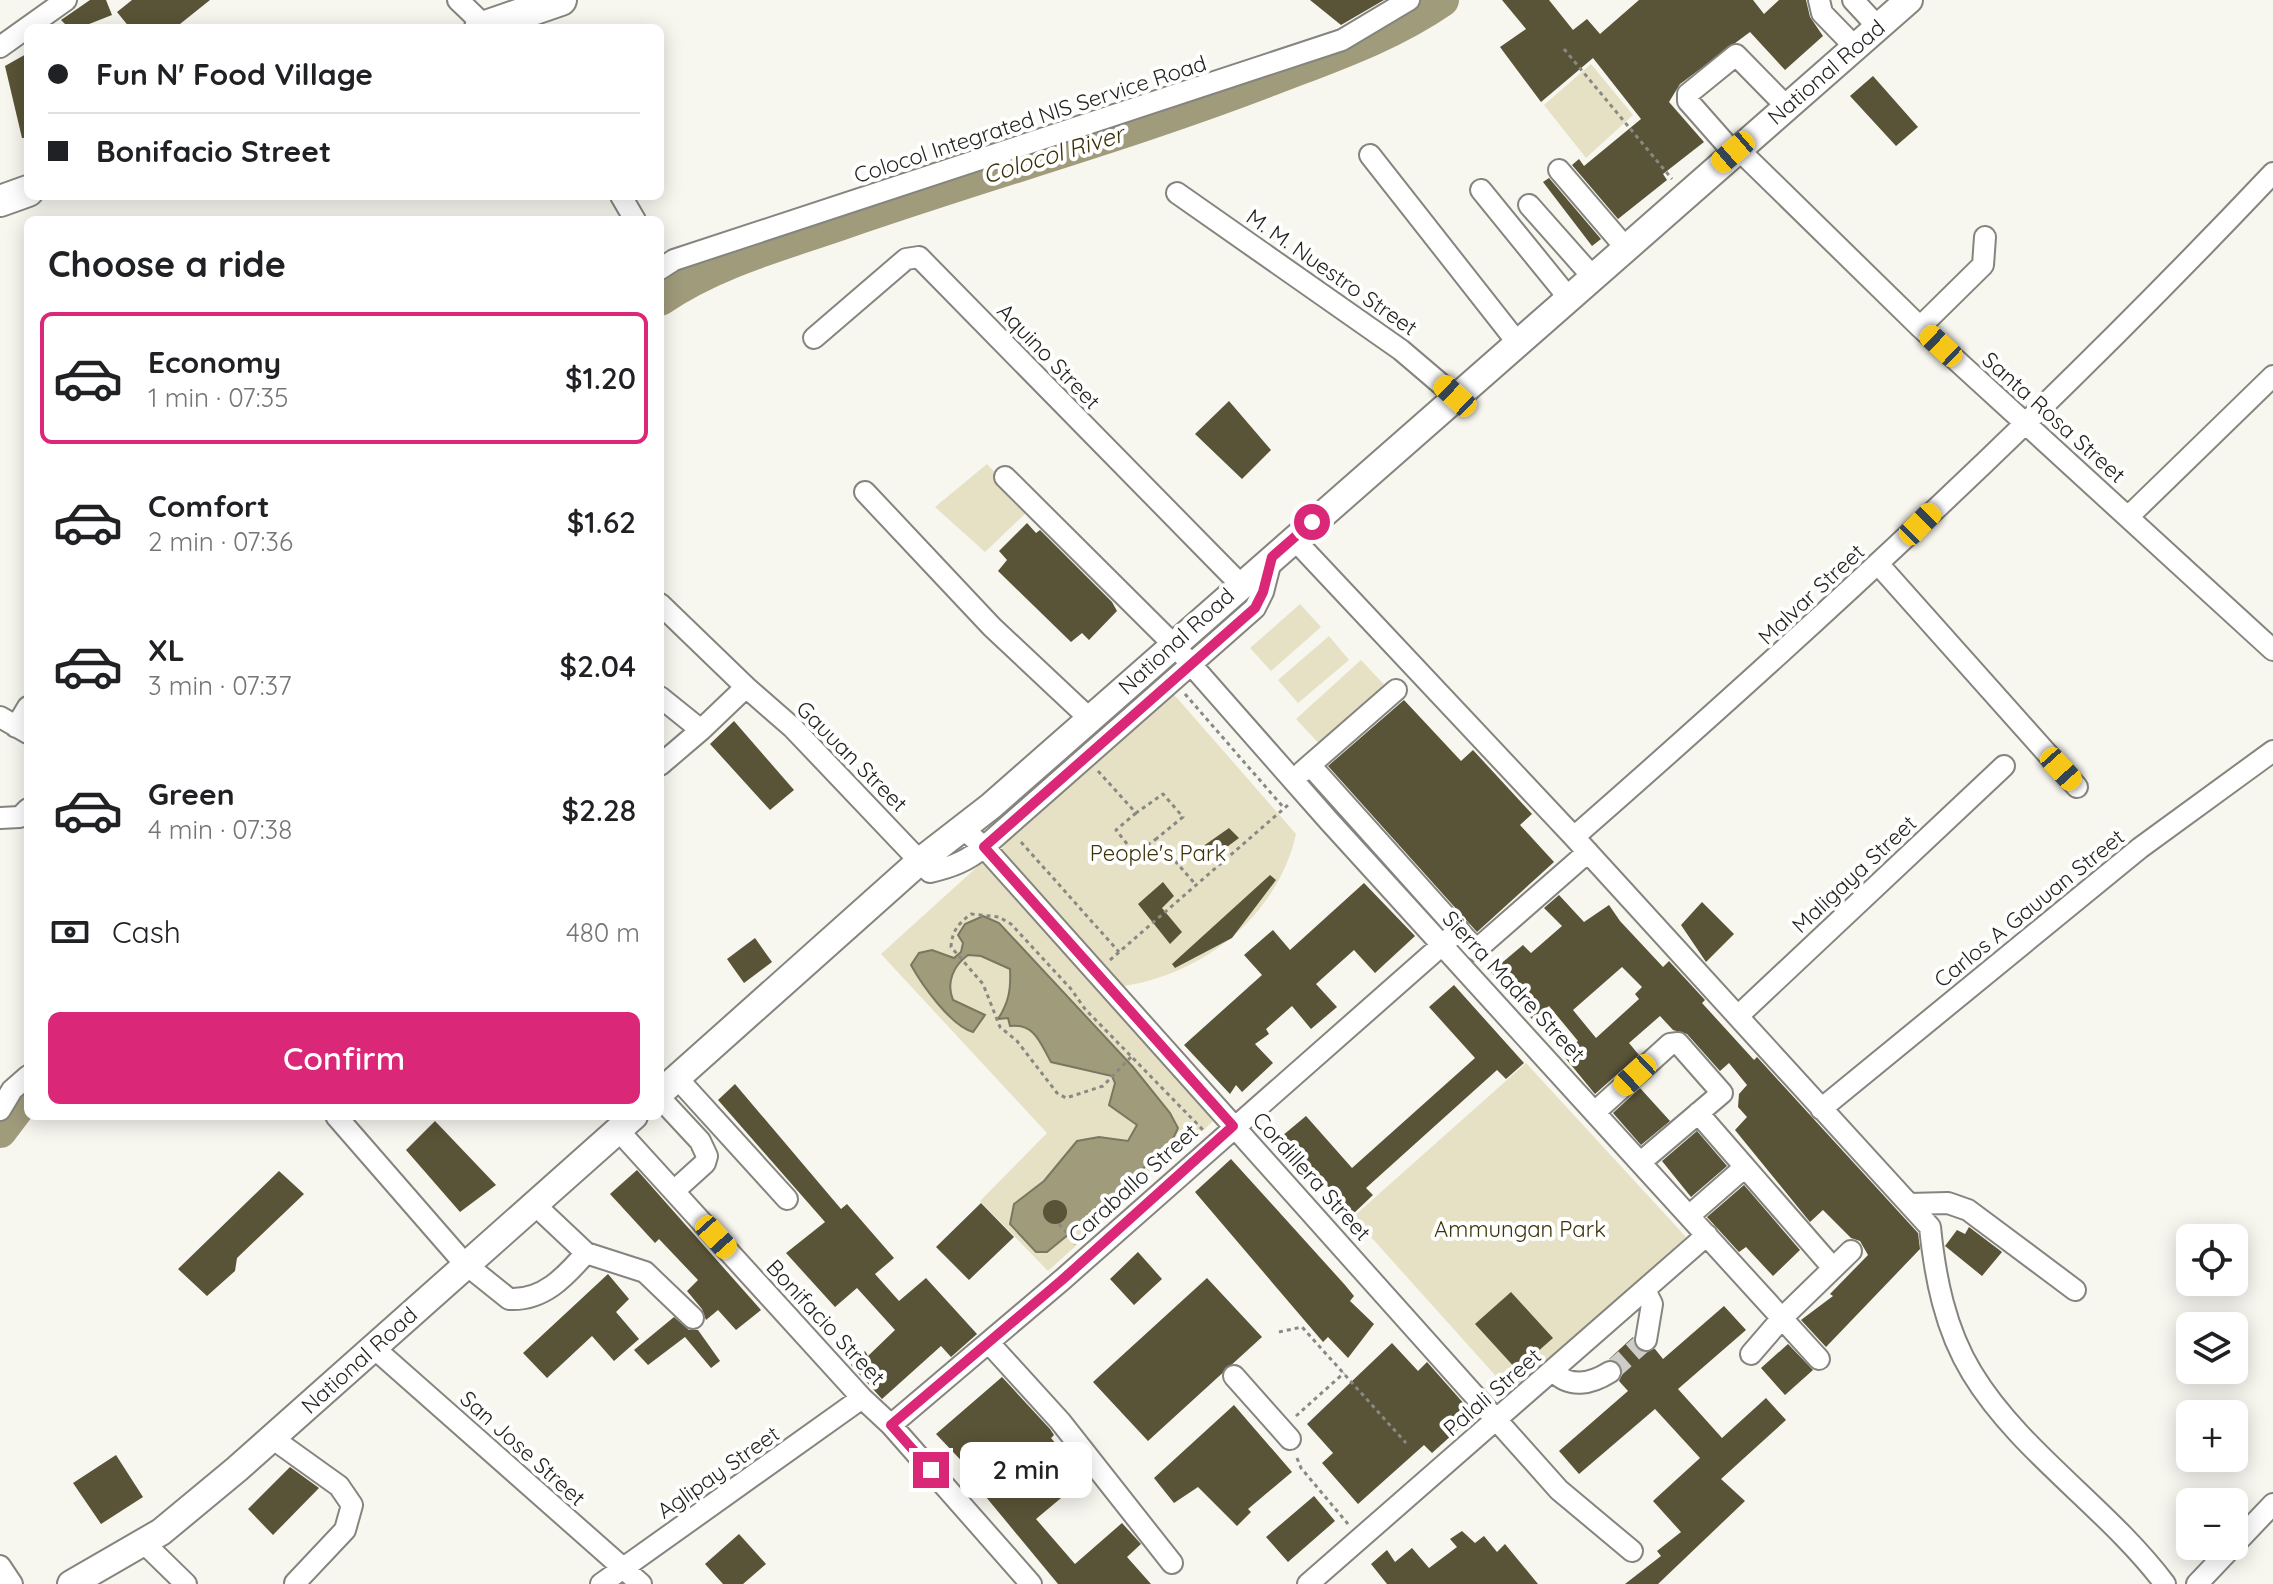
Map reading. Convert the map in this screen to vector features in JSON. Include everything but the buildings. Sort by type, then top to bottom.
[{"type":"highway","points":[[493,24],[561,0]]},
{"type":"highway","points":[[0,201],[24,192]]},
{"type":"main road","name":"National Road","points":[[666,1089],[920,861],[1090,719],[1182,654],[1240,584],[1909,0]]},
{"type":"main road","name":"National Road","points":[[71,1584],[144,1543],[272,1438],[464,1263],[626,1123]]},
{"type":"street","points":[[32,24],[66,0]]},
{"type":"street","points":[[458,0],[481,24]]},
{"type":"street","name":"Colocol Integrated NIS Service Road","points":[[664,266],[674,260],[1342,40],[1409,0]]},
{"type":"street","points":[[1819,0],[1822,13],[1855,47]]},
{"type":"street","points":[[1853,0],[1878,27]]},
{"type":"street","points":[[0,47],[24,30]]},
{"type":"street","name":"Santa Rosa Street","points":[[1786,106],[1736,55],[1688,94],[1688,101],[1735,150],[1920,327],[2273,650]]},
{"type":"street","points":[[1370,155],[1517,342]]},
{"type":"street","points":[[1559,170],[1625,247]]},
{"type":"street","name":"Malvar Street","points":[[1459,930],[1476,950],[1581,844],[2097,356],[2273,173]]},
{"type":"street","points":[[1481,190],[1568,297]]},
{"type":"street","name":"M. M. Nuestro Street","points":[[1177,193],[1401,350],[1455,396]]},
{"type":"street","points":[[1529,205],[1592,276]]},
{"type":"street","points":[[1920,327],[1983,265],[1985,237]]},
{"type":"street","name":"Aquino Street","points":[[814,338],[906,259],[919,257],[1240,584]]},
{"type":"street","points":[[2128,517],[2273,376]]},
{"type":"street","name":"Sierra Madre Street","points":[[1005,477],[1182,654],[1329,821],[1642,1161],[1819,1359]]},
{"type":"street","points":[[865,492],[992,627],[1090,719]]},
{"type":"street","points":[[1293,538],[1581,844],[1930,1227],[1936,1279],[1950,1328],[1972,1373],[2009,1421],[2138,1548],[2165,1584]]},
{"type":"street","points":[[920,861],[930,872],[970,859],[984,847],[1182,654],[1259,602],[1272,557]]},
{"type":"street","points":[[1879,565],[2077,787]]},
{"type":"street","name":"Gauuan Street","points":[[664,608],[793,728],[920,861]]},
{"type":"street","points":[[664,762],[746,687]]},
{"type":"street","points":[[1298,786],[1310,765],[1396,690]]},
{"type":"street","points":[[664,700],[701,730]]},
{"type":"street","name":"Carlos A Gauuan Street","points":[[1821,1109],[2140,848],[2273,751]]},
{"type":"street","points":[[1310,765],[1459,930]]},
{"type":"street","name":"Maligaya Street","points":[[1738,1016],[2004,766]]},
{"type":"street","points":[[0,818],[20,817],[24,813]]},
{"type":"street","name":"Cordillera Street","points":[[962,828],[984,847],[1097,972],[1559,1490],[1632,1551]]},
{"type":"street","name":"Caraballo Street","points":[[891,1425],[989,1343],[1459,930]]},
{"type":"street","points":[[1596,1111],[1674,1043],[1722,1093],[1642,1161]]},
{"type":"street","points":[[0,1110],[12,1090],[24,1080]]},
{"type":"street","points":[[666,1089],[707,1156],[705,1163],[674,1191]]},
{"type":"street","points":[[666,1089],[787,1199]]},
{"type":"street","points":[[1698,1113],[1833,1268]]},
{"type":"street","points":[[339,1120],[464,1263],[509,1299],[523,1300],[555,1285],[586,1253]]},
{"type":"street","name":"Bonifacio Street","points":[[626,1123],[674,1191],[862,1398],[891,1425],[1031,1584]]},
{"type":"street","points":[[1690,1215],[1745,1167]]},
{"type":"street","points":[[1909,1204],[1948,1203],[1968,1210],[2075,1290]]},
{"type":"street","points":[[534,1204],[586,1253],[645,1272],[693,1318]]},
{"type":"street","name":"Palali Street","points":[[1308,1584],[1707,1235]]},
{"type":"street","points":[[1751,1354],[1782,1318],[1851,1251]]},
{"type":"street","points":[[1645,1290],[1652,1304],[1646,1340]]},
{"type":"street","points":[[989,1343],[1060,1421],[1172,1563]]},
{"type":"street","name":"San Jose Street","points":[[374,1348],[641,1584]]},
{"type":"street","points":[[1553,1371],[1563,1379],[1583,1383],[1610,1372]]},
{"type":"street","points":[[1234,1376],[1286,1434]]},
{"type":"street","name":"Aglipay Street","points":[[601,1584],[862,1398]]},
{"type":"street","points":[[272,1438],[339,1486],[352,1505],[345,1530],[295,1583]]},
{"type":"street","points":[[2248,1530],[2273,1504]]},
{"type":"street","points":[[144,1543],[186,1584]]},
{"type":"street","points":[[2197,1584],[2219,1560]]},
{"type":"street","points":[[0,1566],[12,1584]]},
{"type":"path","points":[[1564,49],[1684,195]]},
{"type":"path","points":[[1178,686],[1284,808]]},
{"type":"path","points":[[1098,770],[1136,813]]},
{"type":"path","points":[[1097,972],[1284,808],[1298,786]]},
{"type":"path","points":[[1163,794],[1183,817],[1156,839],[1135,854],[1116,830],[1163,794]]},
{"type":"path","points":[[1016,834],[1119,952]]},
{"type":"path","points":[[1156,839],[1196,885]]},
{"type":"path","points":[[1131,1057],[1103,1086],[1066,1098],[1057,1093],[1017,1041],[1000,1027],[983,984],[951,947],[952,936],[959,923],[971,914],[999,917],[1011,924],[1131,1057],[1215,1142]]},
{"type":"path","points":[[1059,1224],[1079,1246]]},
{"type":"path","points":[[1279,1332],[1302,1327],[1406,1443]]},
{"type":"path","points":[[1344,1373],[1286,1434],[1301,1468],[1360,1539]]},
{"type":"green space","points":[[1591,64],[1633,115],[1586,158],[1544,105]]},
{"type":"green space","points":[[987,464],[1029,510],[985,552],[935,507]]},
{"type":"green space","points":[[1300,604],[1321,627],[1271,671],[1250,648]]},
{"type":"green space","points":[[1329,636],[1349,660],[1298,703],[1278,680]]},
{"type":"green space","points":[[1361,660],[1391,692],[1326,751],[1296,719]]},
{"type":"green space","name":"People's Park","points":[[1161,694],[1167,701],[1174,695],[1178,699],[1296,834],[1287,863],[1273,890],[1255,915],[1233,936],[1182,969],[1124,986],[1000,851],[1006,843],[1001,836]]},
{"type":"green space","points":[[988,857],[1220,1115],[1048,1271],[980,1201],[1047,1133],[881,954]]},
{"type":"green space","name":"Ammungan Park","points":[[1526,1063],[1686,1237],[1512,1394],[1353,1217]]},
{"type":"shaded area","points":[[983,916],[999,923],[1133,1067],[1170,1113],[1178,1128],[1169,1144],[1145,1166],[1132,1185],[1047,1252],[1036,1252],[1010,1224],[1014,1204],[1044,1181],[1077,1141],[1099,1137],[1128,1141],[1137,1125],[1109,1105],[1115,1083],[1112,1076],[1051,1062],[1031,1031],[1010,1026],[1008,1018],[998,1019],[1008,995],[1010,969],[981,956],[968,955],[958,964],[950,987],[953,1000],[985,1015],[973,1032],[956,1022],[930,993],[911,965],[919,953],[932,950],[954,958],[961,952],[963,943],[958,935],[965,924]]},
{"type":"waterway","name":"Colocol River","points":[[664,297],[703,274],[750,254],[1271,79],[1381,35],[1442,0]]},
{"type":"waterway","name":"Colocol River","points":[[0,1131],[24,1099]]},
{"type":"tunnel","points":[[1610,1372],[1646,1340]]},
{"type":"route","points":[[931,1470],[891,1425],[1062,1280],[1233,1126],[984,847],[1255,608],[1263,592],[1272,557],[1312,522]]}]
